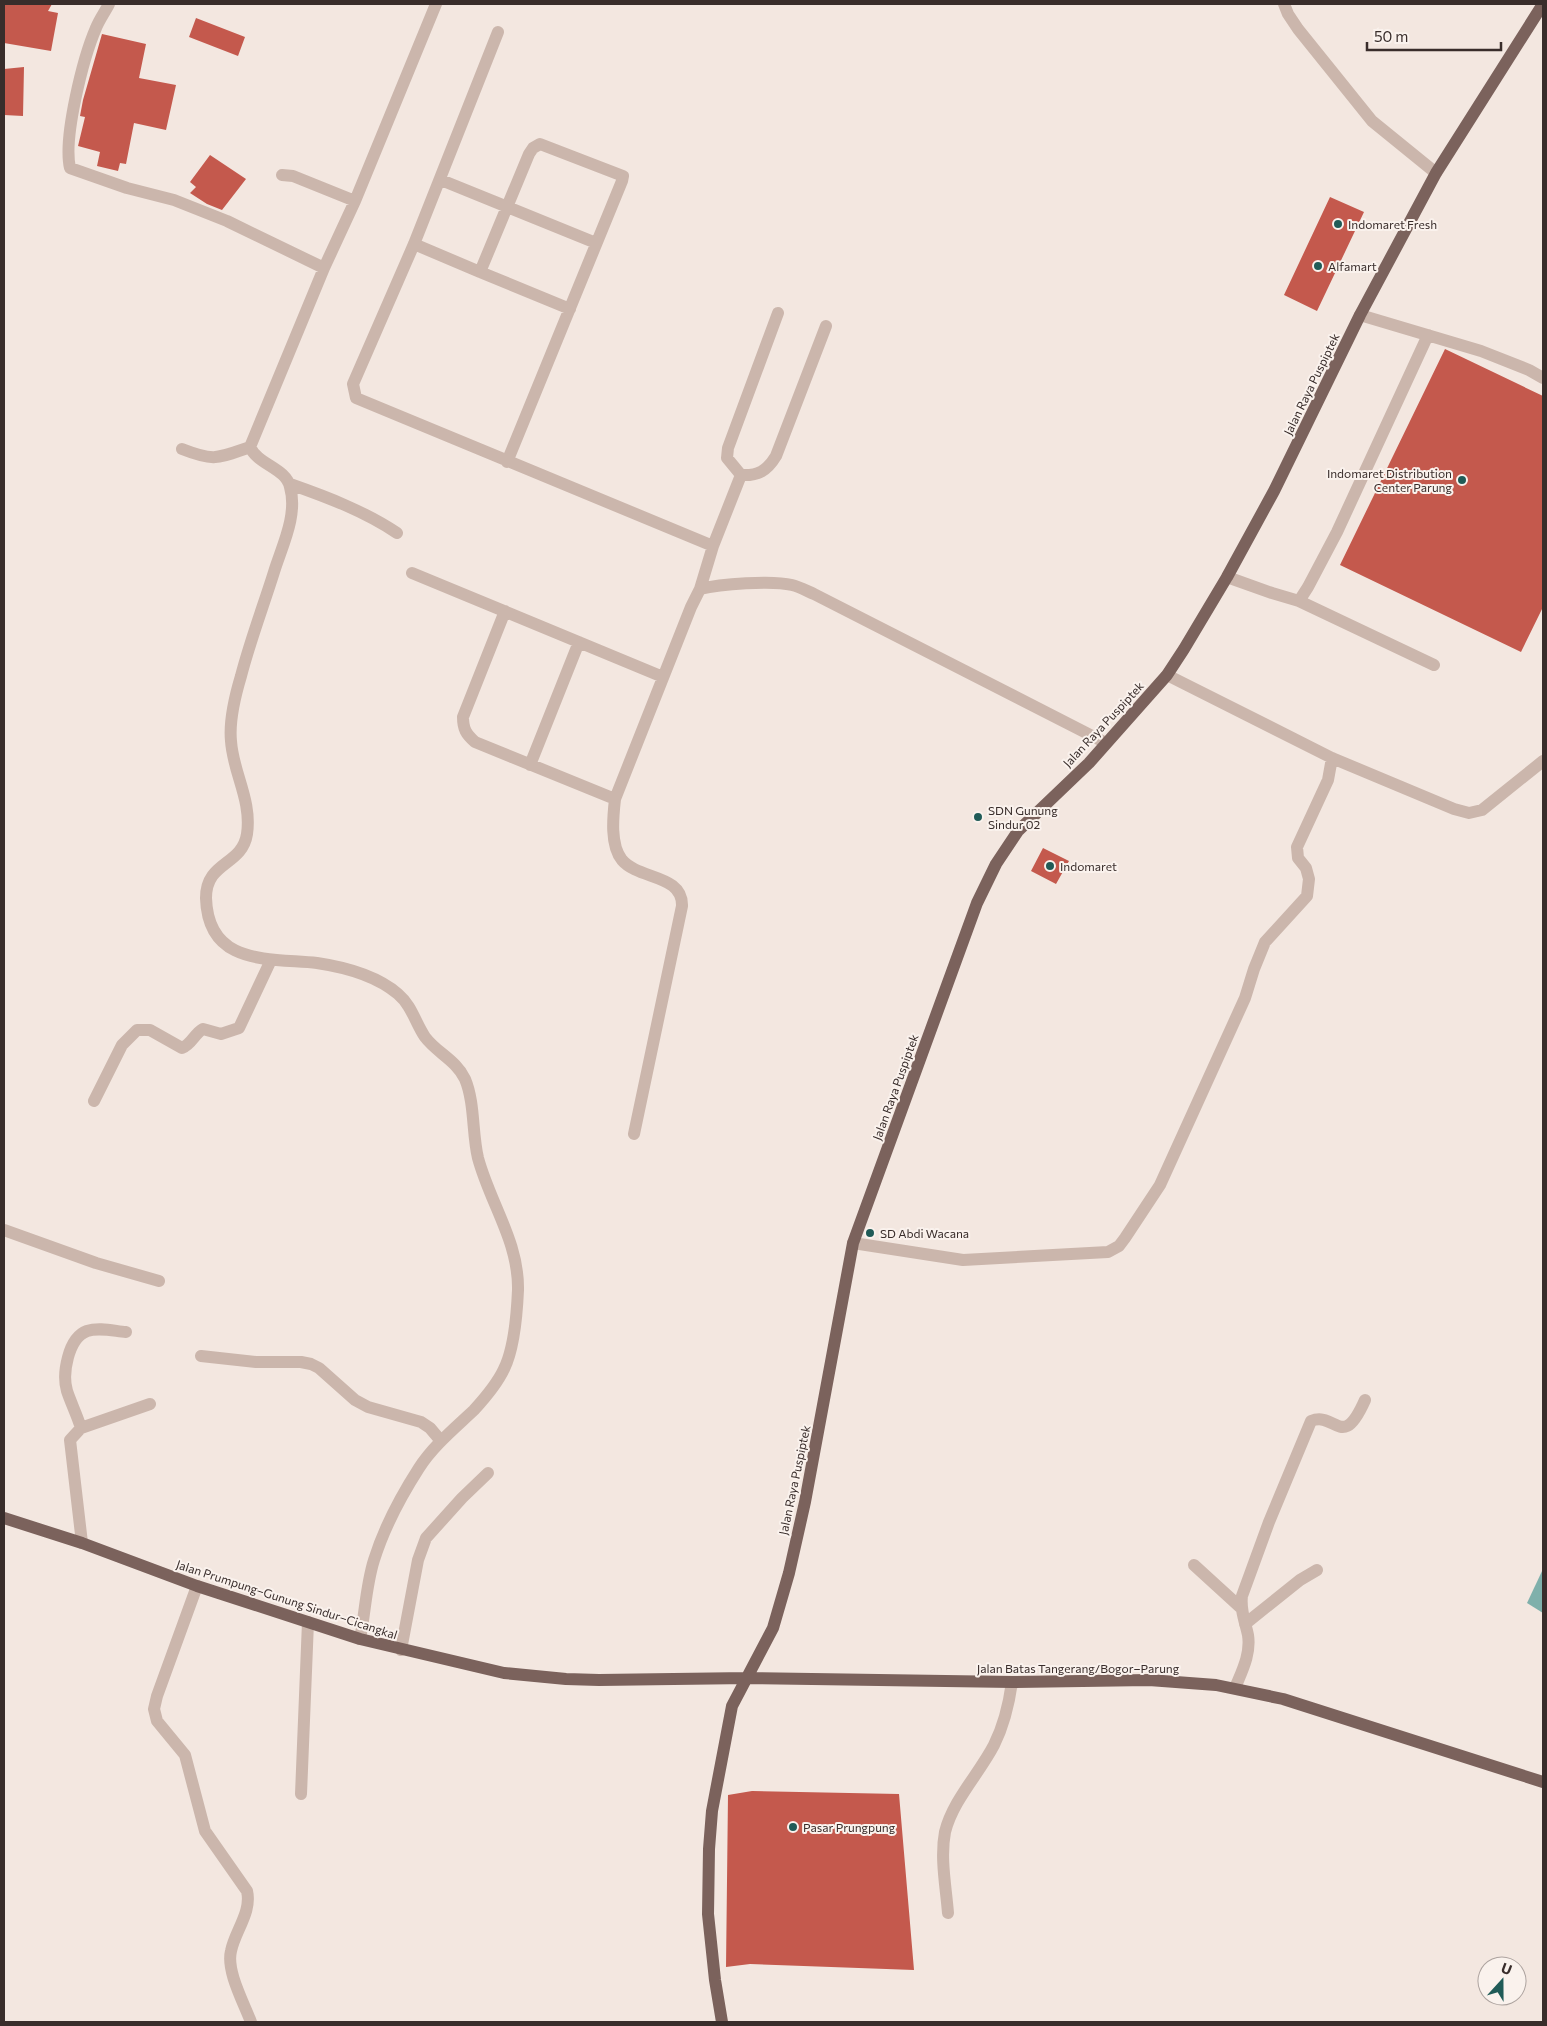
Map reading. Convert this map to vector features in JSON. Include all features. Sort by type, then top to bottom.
[{"type":"main road","name":"Jalan Raya Puspiptek","points":[[722,2022],[715,1980],[708,1914],[708,1849],[712,1811],[732,1706],[773,1628],[789,1573],[805,1502],[853,1243],[974,912],[996,864],[1018,831],[1046,802],[1090,762],[1167,675],[1227,577],[1274,491],[1360,315],[1436,173],[1543,4]]},
{"type":"main road","name":"Jalan Prumpung–Gunung Sindur–Cicangkal","points":[[4,1518],[82,1543],[197,1586],[360,1639],[495,1672],[532,1677],[599,1680],[748,1678]]},
{"type":"main road","name":"Jalan Batas Tangerang/Bogor–Parung","points":[[748,1678],[1012,1682],[1183,1681],[1235,1688],[1283,1699],[1543,1782]]},
{"type":"street","points":[[109,4],[96,27],[83,72],[69,134],[68,159],[70,168],[127,188],[174,200],[227,221],[324,268]]},
{"type":"street","points":[[182,449],[203,457],[214,458],[250,448],[436,4]]},
{"type":"street","points":[[1284,4],[1288,14],[1298,28],[1372,121],[1436,173]]},
{"type":"street","points":[[498,32],[441,180],[354,384],[356,398],[713,546]]},
{"type":"street","points":[[480,272],[506,207],[533,148],[540,144],[623,176],[508,462]]},
{"type":"street","points":[[282,175],[293,176],[355,200]]},
{"type":"street","points":[[441,180],[596,243]]},
{"type":"street","points":[[414,244],[570,309]]},
{"type":"street","points":[[778,313],[728,448],[727,458],[741,475],[753,476],[762,473],[771,465],[826,326]]},
{"type":"street","points":[[1360,315],[1489,354],[1543,378]]},
{"type":"street","points":[[1299,601],[1337,532],[1428,335]]},
{"type":"street","points":[[250,448],[254,455],[283,475],[290,484],[317,493],[376,519],[397,533]]},
{"type":"street","points":[[634,1134],[682,906],[682,897],[679,890],[671,885],[634,868],[622,860],[617,848],[614,832],[615,800],[691,606],[700,589],[713,546],[741,475]]},
{"type":"street","points":[[290,484],[292,517],[240,678],[232,722],[230,739],[233,757],[248,811],[247,838],[242,849],[215,870],[209,882],[206,898],[210,920],[219,938],[228,948],[241,954],[271,960],[320,964],[353,971],[377,981],[397,993],[410,1008],[424,1036],[456,1065],[467,1084],[478,1158],[514,1250],[518,1272],[518,1292],[513,1332],[506,1366],[494,1386],[478,1406],[441,1442],[420,1466],[395,1510],[374,1562],[360,1639]]},
{"type":"street","points":[[412,572],[663,677]]},
{"type":"street","points":[[1227,577],[1272,594],[1299,601],[1434,665]]},
{"type":"street","points":[[700,589],[714,585],[764,582],[791,585],[814,594],[1106,743]]},
{"type":"street","points":[[505,611],[463,717],[463,728],[467,735],[475,742],[615,800]]},
{"type":"street","points":[[530,765],[579,642]]},
{"type":"street","points":[[1167,675],[1332,758],[1454,810],[1469,814],[1482,810],[1543,761]]},
{"type":"street","points":[[853,1243],[963,1260],[1108,1252],[1119,1246],[1160,1185],[1245,998],[1265,942],[1307,896],[1309,879],[1306,868],[1298,858],[1297,847],[1328,780],[1332,758]]},
{"type":"street","points":[[94,1101],[122,1045],[136,1030],[150,1030],[182,1048],[189,1045],[203,1028],[221,1034],[239,1028],[271,960]]},
{"type":"street","points":[[4,1230],[96,1263],[159,1281]]},
{"type":"street","points":[[81,1428],[66,1389],[68,1360],[73,1346],[79,1336],[86,1332],[96,1330],[126,1332]]},
{"type":"street","points":[[201,1356],[256,1362],[301,1362],[311,1364],[319,1368],[355,1400],[368,1407],[420,1422],[430,1428],[441,1442]]},
{"type":"street","points":[[1235,1688],[1247,1659],[1249,1647],[1240,1607],[1242,1596],[1269,1522],[1311,1421],[1320,1420],[1339,1426],[1348,1426],[1355,1419],[1365,1400]]},
{"type":"street","points":[[82,1543],[70,1440],[81,1428],[150,1404]]},
{"type":"street","points":[[401,1650],[418,1560],[426,1538],[462,1498],[488,1473]]},
{"type":"street","points":[[1194,1565],[1240,1607]]},
{"type":"street","points":[[1245,1624],[1300,1580],[1317,1570]]},
{"type":"street","points":[[197,1586],[154,1708],[157,1721],[185,1755],[206,1832],[247,1891],[249,1900],[230,1952],[231,1968],[251,2022]]},
{"type":"street","points":[[301,1794],[308,1622]]},
{"type":"street","points":[[948,1913],[943,1844],[946,1830],[951,1816],[994,1745],[1008,1706],[1012,1682]]},
{"type":"water","points":[[1543,1569],[1543,1613],[1527,1603]]},
{"type":"building","points":[[4,4],[52,4],[48,11],[58,13],[51,51],[4,43]]},
{"type":"building","points":[[196,18],[245,37],[238,56],[189,37]]},
{"type":"building","points":[[102,34],[146,44],[139,78],[176,85],[166,130],[134,123],[126,164],[120,163],[118,171],[97,166],[100,152],[78,146],[85,117],[80,116],[83,100]]},
{"type":"building","points":[[24,67],[23,116],[4,115],[4,69]]},
{"type":"building","points":[[210,155],[246,179],[222,210],[207,204],[190,193],[196,187],[190,182]]},
{"type":"building","points":[[1330,197],[1364,212],[1317,311],[1284,295]]},
{"type":"building","name":"Indomaret Distribution Center Parung","points":[[1445,349],[1543,396],[1543,607],[1521,652],[1340,565]]},
{"type":"building","name":"Indomaret","points":[[1043,848],[1069,861],[1056,884],[1031,871]]},
{"type":"building","points":[[752,1791],[899,1794],[914,1970],[750,1964],[726,1967],[728,1795]]},
{"type":"place","name":"Indomaret Fresh","points":[[1338,224]]},
{"type":"place","name":"Alfamart","points":[[1318,266]]},
{"type":"place","name":"Indomaret Distribution Center Parung","points":[[1462,480]]},
{"type":"place","name":"SDN Gunung Sindur 02","points":[[978,817]]},
{"type":"place","name":"Indomaret","points":[[1050,866]]},
{"type":"place","name":"SD Abdi Wacana","points":[[870,1233]]},
{"type":"place","name":"Pasar Prungpung","points":[[793,1827]]}]
